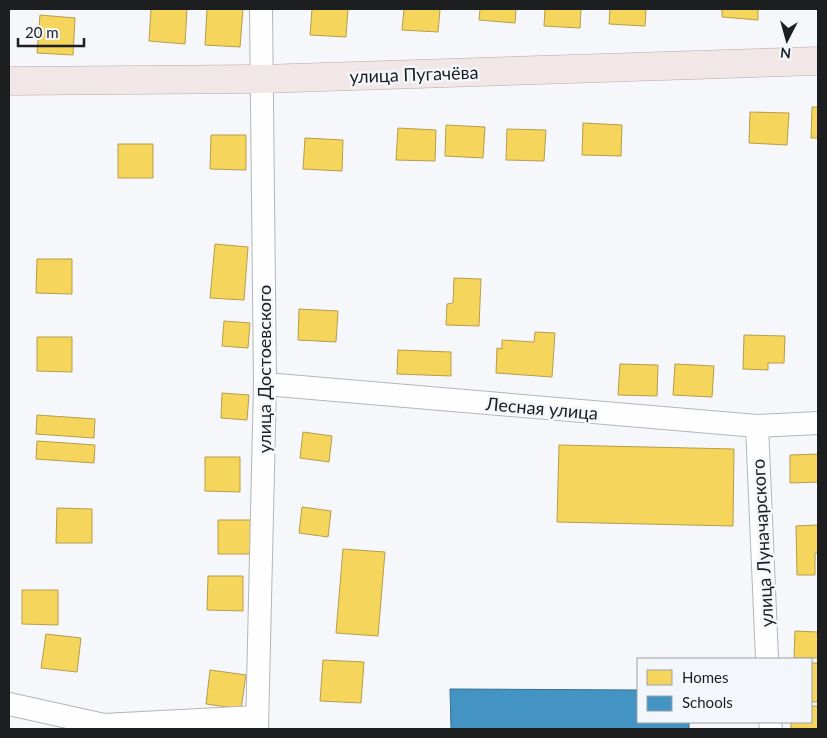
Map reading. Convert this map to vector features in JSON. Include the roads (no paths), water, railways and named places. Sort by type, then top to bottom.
[{"type":"main road","name":"улица Пугачёва","points":[[9,81],[261,79],[818,61]]},
{"type":"street","name":"улица Достоевского","points":[[257,723],[266,384],[260,9]]},
{"type":"street","name":"Лесная улица","points":[[266,384],[757,426],[818,423]]},
{"type":"street","name":"улица Луначарского","points":[[757,426],[768,658]]},
{"type":"street","points":[[9,704],[104,727],[257,723]]}]
